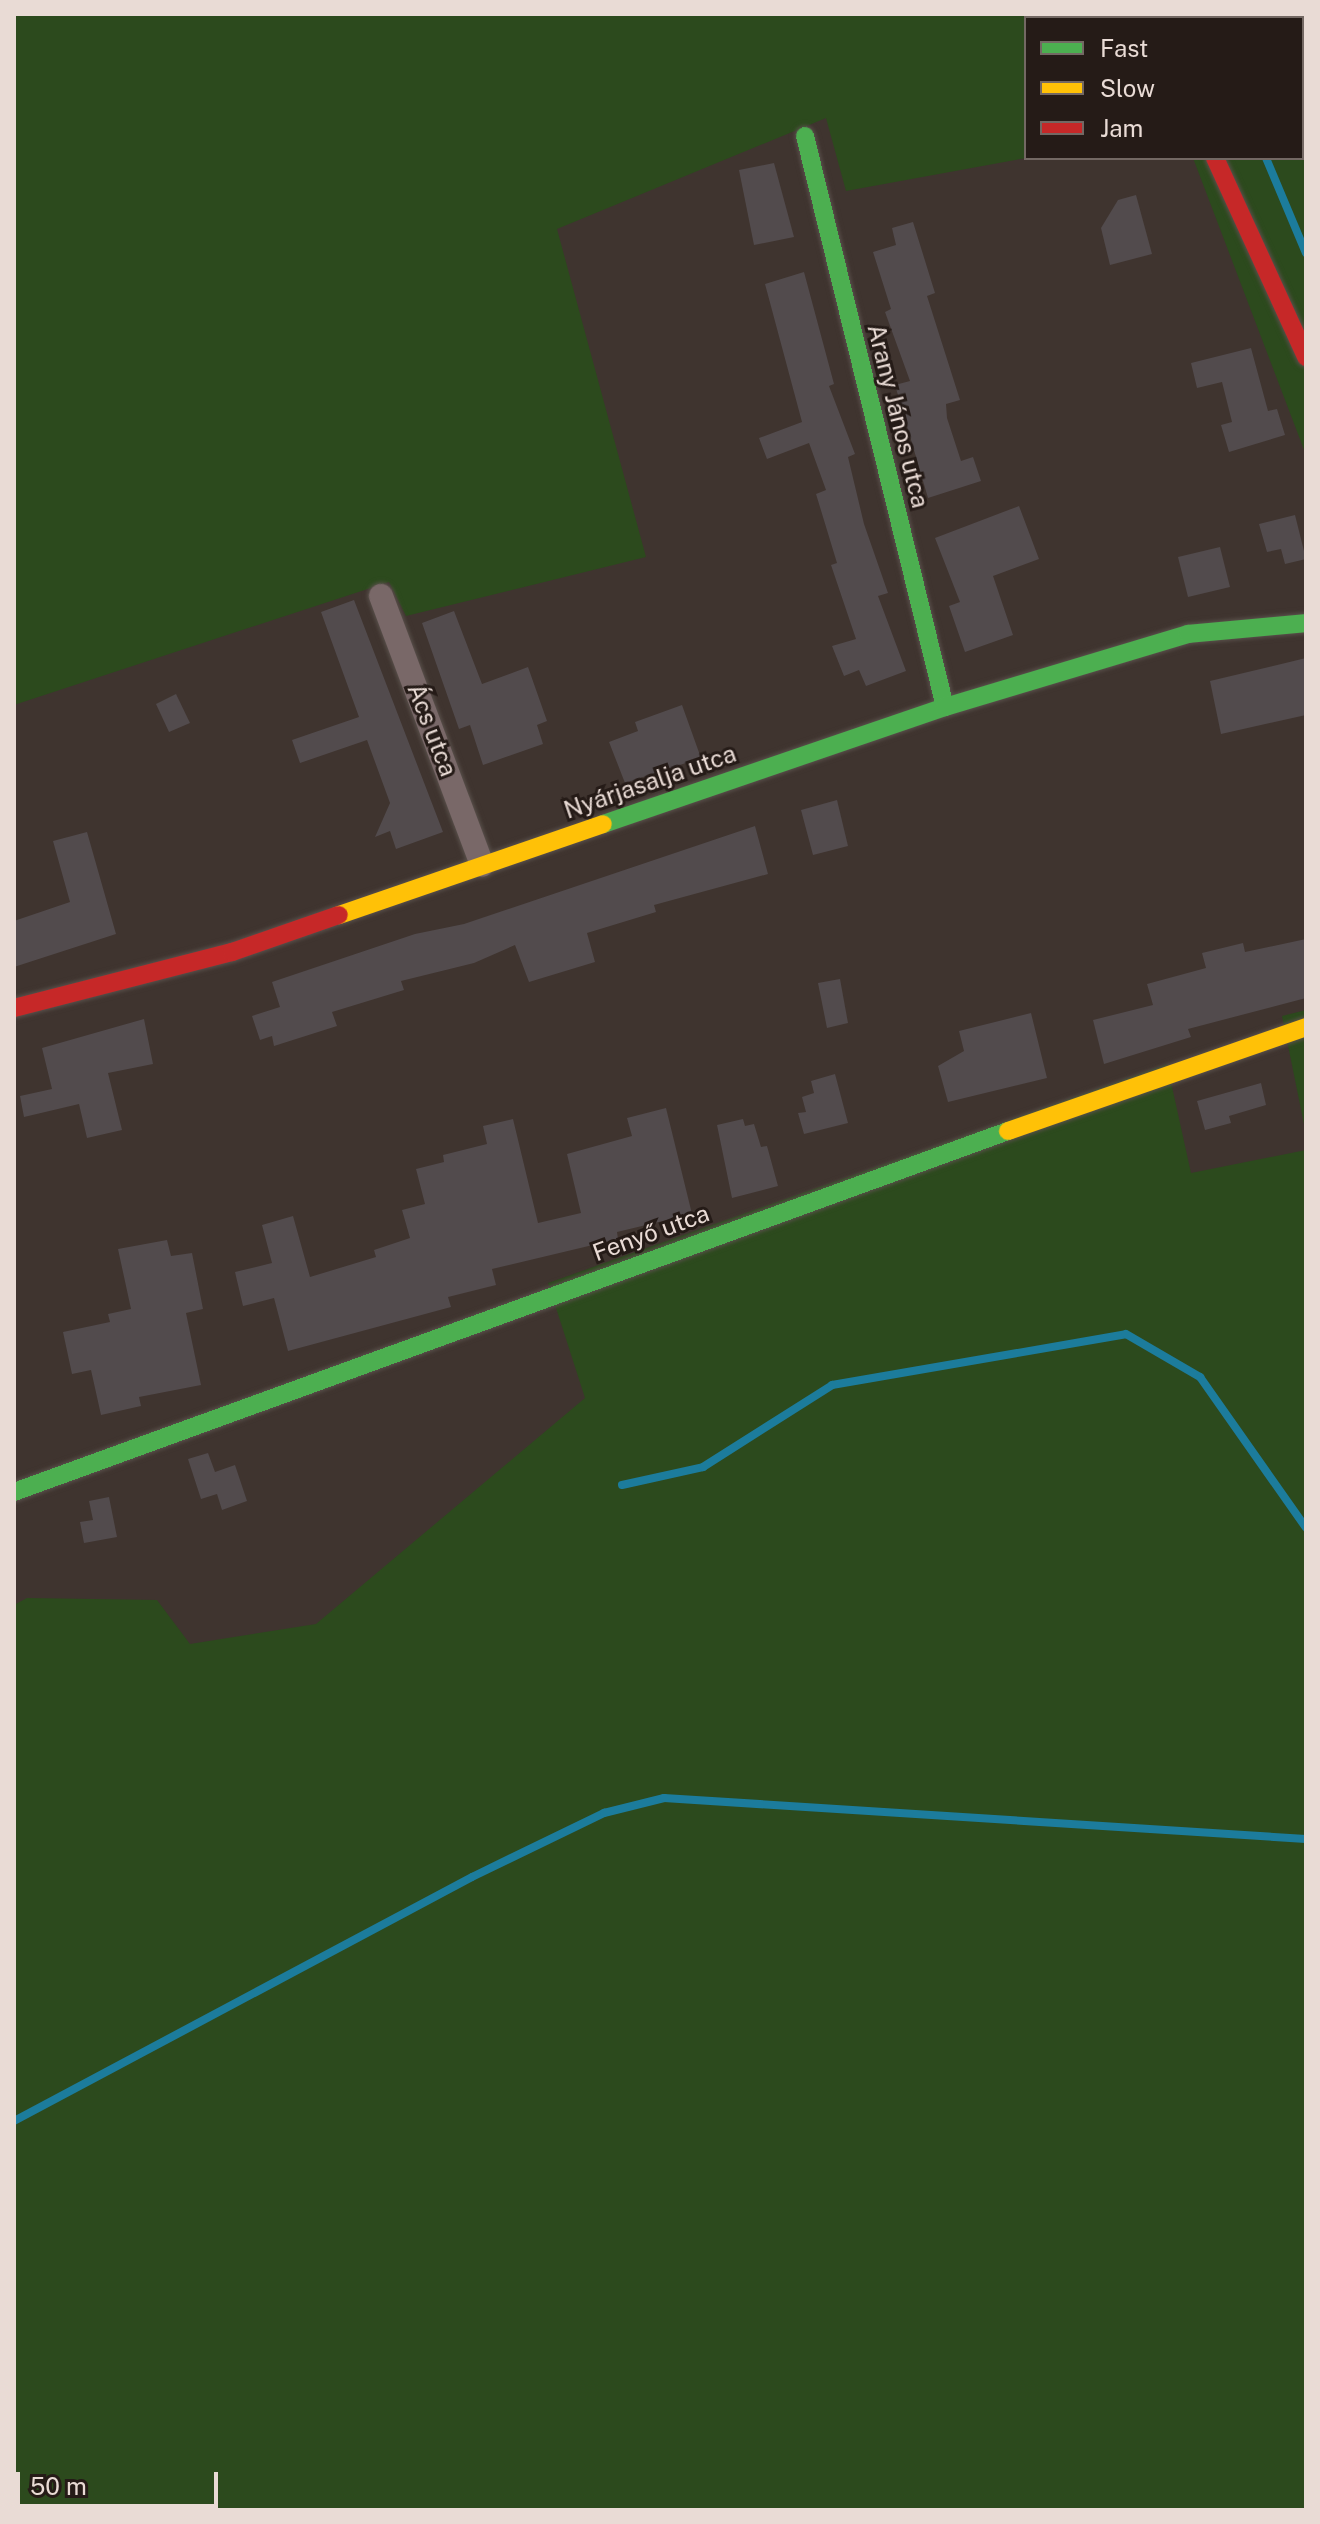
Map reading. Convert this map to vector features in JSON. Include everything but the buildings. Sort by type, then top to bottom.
[{"type":"street","name":"Arany János utca","points":[[805,136],[945,707]]},
{"type":"street","points":[[1216,160],[1306,357]]},
{"type":"street","name":"Ács utca","points":[[381,596],[482,865]]},
{"type":"street","name":"Nyárjasalja utca","points":[[14,1008],[232,952],[945,707],[1188,634],[1306,623]]},
{"type":"street","name":"Fenyő utca","points":[[14,1492],[780,1211],[1306,1027]]},
{"type":"green space","points":[[14,14],[1295,14],[1024,16],[1024,158],[846,191],[826,118],[557,229],[646,557],[406,616],[389,582],[14,705]]},
{"type":"green space","points":[[1304,66],[1306,71],[1306,455],[1194,160],[1304,160]]},
{"type":"green space","points":[[1306,1010],[1306,1134],[1282,1016]]},
{"type":"green space","points":[[1167,1064],[1191,1173],[1306,1150],[1306,2510],[14,2510],[14,1605],[27,1598],[157,1600],[190,1644],[316,1624],[585,1398],[548,1283]]},
{"type":"waterway","points":[[1267,160],[1306,253]]},
{"type":"waterway","points":[[622,1485],[703,1467],[832,1385],[1126,1334],[1200,1377],[1306,1528]]},
{"type":"waterway","points":[[14,2121],[472,1877],[604,1813],[664,1798],[1306,1839]]},
{"type":"traffic: fast","points":[[805,136],[945,707]]},
{"type":"traffic: fast","points":[[603,824],[945,707],[1188,634],[1306,623]]},
{"type":"traffic: fast","points":[[14,1492],[1008,1131]]},
{"type":"traffic: slow","points":[[339,915],[603,824]]},
{"type":"traffic: slow","points":[[1008,1131],[1306,1027]]},
{"type":"traffic: jam","points":[[1216,160],[1306,357]]},
{"type":"traffic: jam","points":[[14,1008],[232,952],[339,915]]}]
